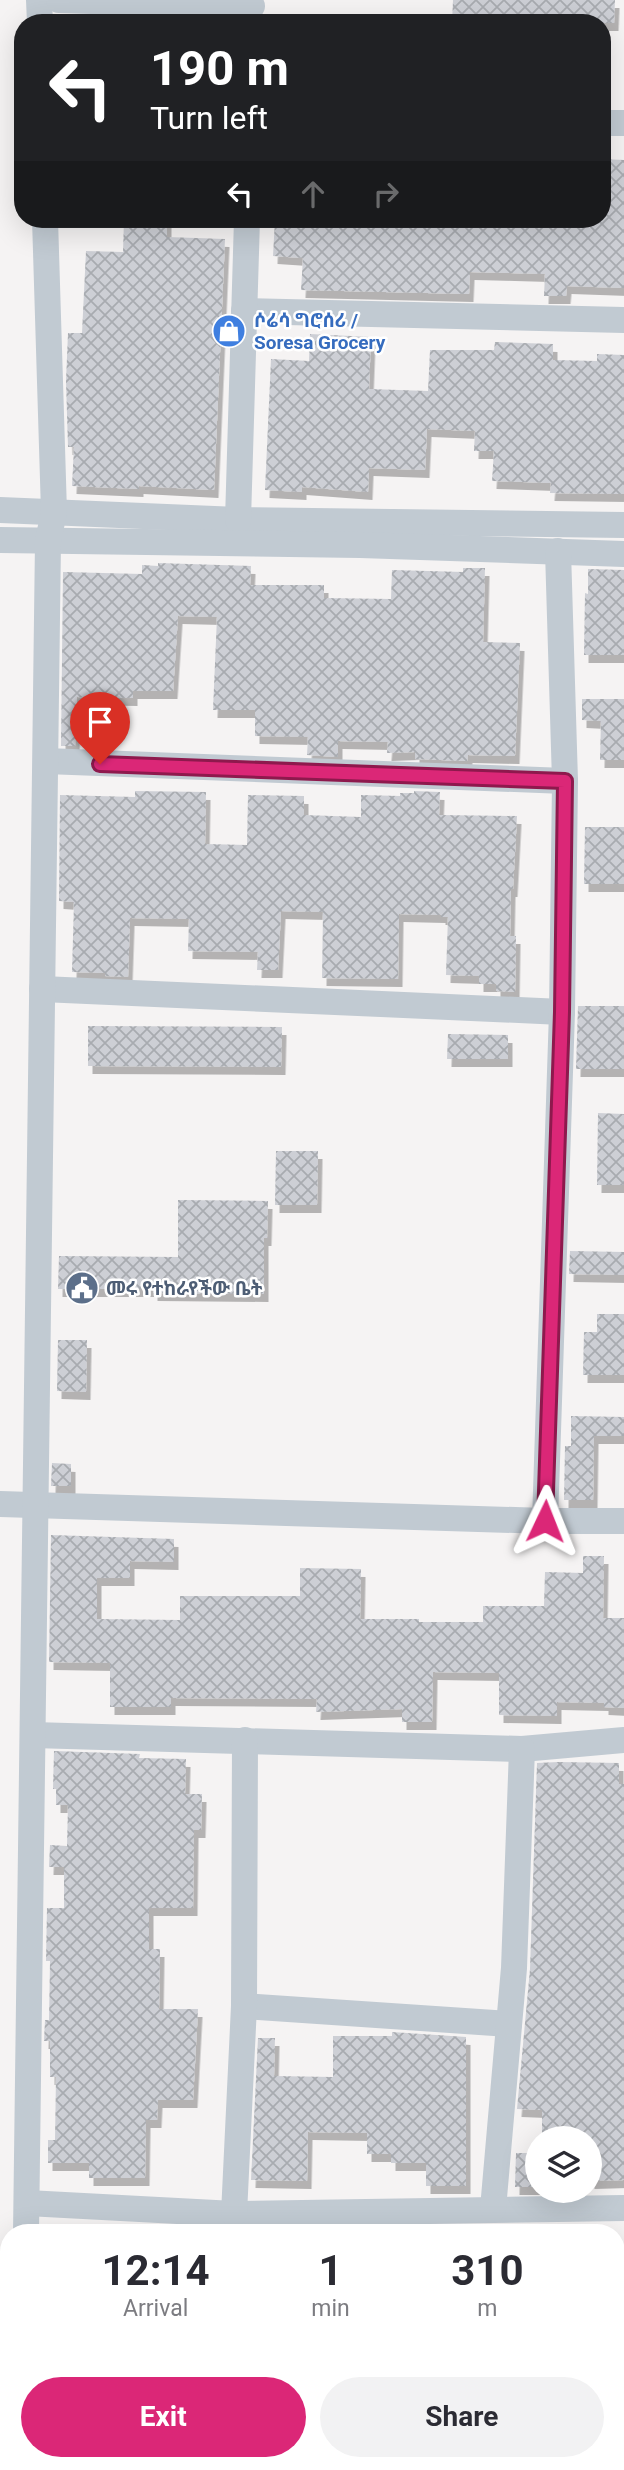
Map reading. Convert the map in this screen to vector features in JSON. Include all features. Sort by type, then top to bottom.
[{"type":"street","points":[[60,0],[252,9]]},
{"type":"street","points":[[26,2224],[48,541],[54,512],[45,228]]},
{"type":"street","points":[[238,520],[247,228]]},
{"type":"street","points":[[244,311],[624,320]]},
{"type":"street","points":[[0,510],[238,520],[624,525]]},
{"type":"street","points":[[0,540],[360,545],[624,554]]},
{"type":"street","points":[[545,1521],[562,1012],[565,781],[558,551]]},
{"type":"street","points":[[46,761],[565,781]]},
{"type":"street","points":[[42,989],[562,1012]]},
{"type":"street","points":[[0,1504],[545,1521],[624,1521]]},
{"type":"street","points":[[33,1735],[522,1749],[624,1740]]},
{"type":"street","points":[[234,2214],[244,2006],[245,1740]]},
{"type":"street","points":[[493,2210],[514,1968],[522,1749]]},
{"type":"street","points":[[244,2006],[509,2024]]},
{"type":"street","points":[[27,2203],[234,2214],[624,2208]]},
{"type":"building","points":[[453,0],[615,0],[614,23],[611,23],[611,14],[452,14]]},
{"type":"building","points":[[611,159],[624,160],[624,288],[567,286],[566,296],[544,296],[545,274],[470,272],[469,294],[301,290],[303,258],[273,256],[275,228],[611,228]]},
{"type":"building","points":[[124,228],[167,228],[167,237],[225,239],[214,490],[72,486],[74,447],[68,447],[66,381],[68,333],[82,333],[86,251],[123,252]]},
{"type":"building","points":[[310,334],[371,337],[369,389],[428,391],[430,350],[494,350],[495,342],[553,344],[553,360],[597,361],[597,354],[624,355],[624,494],[550,493],[551,483],[492,481],[494,451],[474,451],[475,431],[427,429],[425,470],[369,468],[368,492],[302,487],[302,492],[265,490],[271,359],[309,361]]},
{"type":"building","points":[[158,563],[251,566],[250,585],[324,585],[324,598],[391,599],[392,570],[463,572],[463,568],[485,568],[483,642],[520,643],[515,756],[468,755],[467,761],[415,759],[415,752],[387,753],[388,742],[338,741],[338,757],[307,755],[308,737],[255,736],[255,710],[213,710],[217,617],[178,616],[173,691],[133,691],[133,698],[77,697],[75,746],[61,746],[63,572],[142,574],[142,565],[158,566]]},
{"type":"building","points":[[588,569],[624,570],[624,655],[584,655]]},
{"type":"building","points":[[582,699],[624,699],[624,760],[600,760],[601,721],[582,720]]},
{"type":"building","points":[[135,791],[206,792],[205,844],[247,845],[248,795],[304,796],[304,815],[361,817],[361,795],[400,796],[400,793],[414,791],[440,792],[439,815],[517,816],[510,936],[516,936],[515,992],[496,991],[496,984],[479,984],[479,976],[446,975],[448,917],[441,915],[399,914],[398,979],[322,978],[323,912],[281,911],[278,970],[257,970],[258,952],[188,951],[189,919],[130,918],[128,977],[72,972],[74,902],[59,901],[60,795],[135,797]]},
{"type":"building","points":[[585,827],[624,827],[624,884],[584,884]]},
{"type":"building","points":[[578,1006],[624,1006],[624,1069],[576,1069]]},
{"type":"building","points":[[88,1026],[282,1027],[281,1067],[88,1066]]},
{"type":"building","points":[[448,1034],[508,1035],[508,1059],[447,1059]]},
{"type":"building","points":[[598,1113],[624,1114],[624,1185],[597,1185]]},
{"type":"building","points":[[276,1151],[318,1151],[317,1205],[275,1205]]},
{"type":"building","points":[[178,1200],[268,1201],[267,1238],[264,1238],[264,1294],[153,1293],[153,1289],[58,1289],[59,1256],[178,1257]]},
{"type":"building","points":[[570,1251],[624,1252],[624,1275],[569,1274]]},
{"type":"building","points":[[597,1314],[624,1314],[624,1375],[583,1375],[584,1332],[597,1332]]},
{"type":"building","points":[[58,1340],[87,1340],[86,1392],[57,1391]]},
{"type":"building","points":[[571,1416],[624,1417],[624,1436],[594,1436],[593,1500],[564,1500],[565,1446],[571,1446]]},
{"type":"building","points":[[52,1463],[71,1464],[71,1486],[51,1486]]},
{"type":"building","points":[[51,1535],[174,1539],[174,1562],[130,1561],[130,1578],[97,1578],[97,1619],[180,1620],[180,1596],[300,1596],[300,1568],[361,1569],[360,1619],[483,1622],[483,1606],[544,1606],[545,1572],[583,1573],[583,1556],[604,1556],[603,1618],[624,1618],[624,1708],[604,1707],[604,1703],[557,1702],[557,1716],[499,1715],[499,1673],[433,1672],[432,1722],[402,1722],[402,1709],[316,1712],[317,1699],[171,1698],[171,1707],[110,1707],[110,1663],[49,1662]]},
{"type":"building","points":[[54,1751],[140,1754],[139,1758],[186,1759],[185,1794],[202,1794],[201,1830],[194,1830],[193,1908],[149,1908],[149,1949],[160,1949],[159,2009],[198,2009],[193,2100],[158,2100],[157,2120],[146,2120],[145,2178],[89,2178],[89,2163],[48,2163],[48,2140],[55,2140],[56,2077],[50,2077],[50,2041],[44,2041],[45,2020],[49,2020],[47,1908],[64,1908],[64,1867],[49,1867],[50,1845],[67,1846],[68,1805],[56,1805],[56,1789],[53,1789]]},
{"type":"building","points":[[537,1763],[619,1763],[619,1784],[624,1784],[624,2180],[602,2181],[602,2126],[542,2126],[542,2110],[517,2109],[530,1969]]},
{"type":"building","points":[[392,2032],[466,2037],[466,2186],[426,2186],[426,2163],[391,2163],[391,2154],[367,2154],[367,2133],[308,2132],[307,2181],[251,2180],[258,2038],[275,2038],[274,2076],[333,2077],[333,2036],[392,2036]]},
{"type":"building","points":[[516,2153],[525,2153],[525,2187],[515,2187]]},
{"type":"place","name":"ሶሬሳ ግሮሰሪ / Soresa Grocery","points":[[229,331]]},
{"type":"place","name":"መሩ የተከራየችው ቤት","points":[[82,1288]]},
{"type":"route","points":[[100,764],[565,781],[562,1012],[545,1521]]}]
